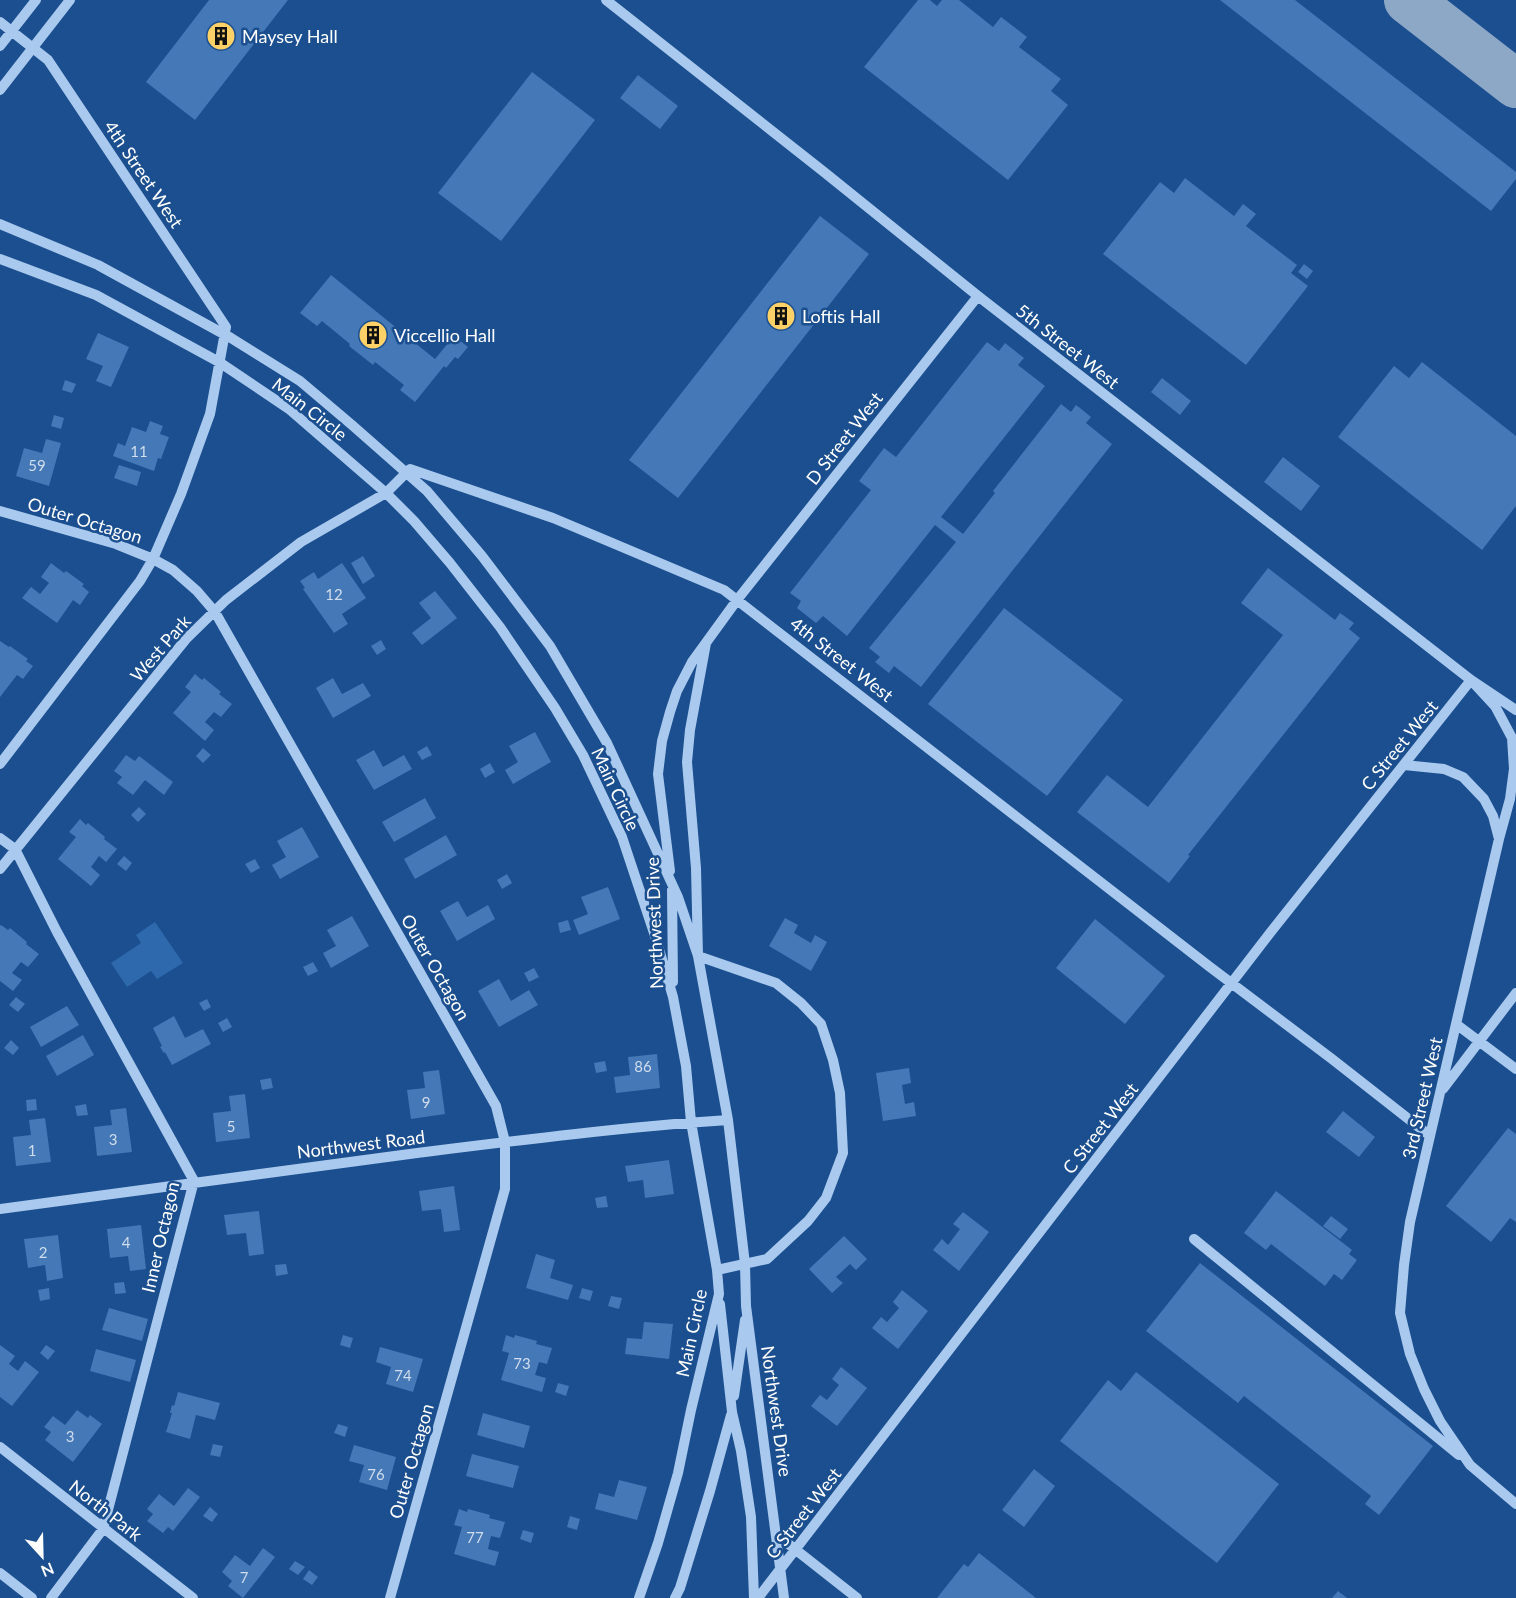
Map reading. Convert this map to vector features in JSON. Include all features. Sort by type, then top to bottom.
[{"type":"street","points":[[0,46],[36,0]]},
{"type":"street","points":[[0,90],[70,0]]},
{"type":"street","name":"5th Street West","points":[[606,0],[978,296],[1471,680],[1516,710]]},
{"type":"street","name":"4th Street West","points":[[0,22],[48,60],[226,327],[224,333]]},
{"type":"street","name":"Main Circle","points":[[0,224],[98,265],[224,333],[300,381],[409,471],[482,556],[550,646],[607,743],[678,897],[698,956]]},
{"type":"street","name":"Main Circle","points":[[0,259],[96,295],[219,362],[289,409],[414,520],[500,627],[555,708],[583,755],[622,837],[657,939],[673,998],[686,1066],[691,1122],[717,1270],[719,1294],[678,1473],[639,1598]]},
{"type":"street","name":"D Street West","points":[[737,600],[978,296]]},
{"type":"street","points":[[0,764],[140,581],[153,559],[182,494],[210,414],[224,333]]},
{"type":"street","points":[[386,493],[409,471]]},
{"type":"street","name":"4th Street West","points":[[409,471],[553,518],[724,590],[1231,984],[1430,1135]]},
{"type":"street","name":"West Park","points":[[0,869],[186,639],[226,600],[300,542],[386,493]]},
{"type":"street","name":"Outer Octagon","points":[[0,511],[116,544],[153,559],[172,570],[197,591],[215,612],[496,1106],[505,1142],[505,1189],[390,1598]]},
{"type":"street","name":"Northwest Drive","points":[[673,998],[672,884],[658,774],[662,741],[677,691],[692,662],[737,600]]},
{"type":"street","name":"Northwest Drive","points":[[706,643],[690,730],[687,762],[696,868],[698,956],[728,1120],[745,1264],[746,1306],[784,1598]]},
{"type":"street","name":"C Street West","points":[[756,1598],[1270,933],[1471,680]]},
{"type":"street","name":"3rd Street West","points":[[1471,680],[1495,706],[1512,738],[1514,769],[1510,799],[1410,1222],[1400,1313],[1410,1354],[1440,1420],[1470,1465],[1516,1504]]},
{"type":"street","points":[[1404,765],[1444,769],[1463,777],[1484,799],[1493,816],[1499,839]]},
{"type":"street","name":"Inner Octagon","points":[[0,838],[15,849],[57,932],[194,1181],[103,1529],[51,1598]]},
{"type":"street","points":[[698,956],[776,983],[801,1003],[821,1024],[833,1060],[840,1093],[843,1153],[826,1198],[808,1221],[767,1259],[717,1270]]},
{"type":"street","points":[[1439,1094],[1516,993]]},
{"type":"street","points":[[1456,1024],[1516,1069]]},
{"type":"street","name":"Northwest Road","points":[[0,1209],[194,1181],[505,1142],[728,1120]]},
{"type":"street","points":[[1194,1239],[1470,1465]]},
{"type":"street","points":[[719,1294],[732,1412],[752,1517],[756,1598]]},
{"type":"street","points":[[675,1598],[707,1502],[732,1412],[746,1306]]},
{"type":"street","name":"North Park","points":[[0,1447],[193,1598]]},
{"type":"street","points":[[777,1536],[857,1598]]},
{"type":"street","points":[[0,1573],[32,1598]]},
{"type":"shaded area","points":[[155,922],[183,963],[157,979],[151,971],[127,987],[111,963],[141,943],[136,935]]},
{"type":"building","name":"Maysey Hall","points":[[209,0],[288,0],[195,120],[146,82]]},
{"type":"building","points":[[918,0],[930,0],[937,6],[942,0],[959,0],[993,27],[1001,17],[1027,37],[1019,47],[1061,79],[1051,91],[1068,105],[1008,180],[864,67]]},
{"type":"building","points":[[1220,0],[1295,0],[1516,172],[1516,179],[1491,211]]},
{"type":"building","points":[[532,72],[595,120],[501,241],[438,193]]},
{"type":"building","points":[[638,75],[678,106],[660,129],[620,98]]},
{"type":"building","points":[[1185,178],[1234,216],[1243,204],[1256,214],[1246,226],[1297,265],[1291,273],[1308,286],[1246,365],[1103,254],[1160,182],[1174,193]]},
{"type":"building","name":"Loftis Hall","points":[[820,216],[869,254],[678,498],[629,460]]},
{"type":"building","points":[[1304,264],[1313,271],[1307,279],[1298,272]]},
{"type":"building","name":"Viccellio Hall","points":[[331,275],[435,359],[454,336],[468,347],[458,359],[455,357],[446,368],[444,366],[415,402],[400,390],[404,385],[375,362],[373,365],[322,321],[317,326],[300,313]]},
{"type":"building","points":[[98,333],[129,347],[111,387],[96,381],[103,366],[86,359]]},
{"type":"building","points":[[987,342],[999,351],[1005,343],[1024,358],[1018,365],[1045,386],[941,517],[963,534],[995,493],[993,491],[1061,404],[1071,412],[1076,405],[1080,408],[1091,417],[1086,423],[1112,444],[921,687],[894,666],[889,673],[875,662],[880,657],[869,648],[956,542],[935,525],[847,636],[823,616],[816,623],[797,608],[801,601],[790,593],[871,490],[859,481],[884,448],[896,457]]},
{"type":"building","points":[[1422,362],[1516,436],[1516,506],[1482,550],[1338,437],[1394,366],[1409,378]]},
{"type":"building","points":[[1162,378],[1191,401],[1180,415],[1151,392]]},
{"type":"building","points":[[65,380],[76,384],[72,393],[62,390]]},
{"type":"building","points":[[54,415],[64,418],[61,429],[51,426]]},
{"type":"building","points":[[150,421],[163,426],[160,434],[169,437],[154,471],[113,456],[118,443],[125,446],[132,427],[146,432]]},
{"type":"building","points":[[46,439],[61,443],[49,486],[16,476],[24,448],[42,453]]},
{"type":"building","points":[[1283,457],[1320,486],[1301,511],[1264,482]]},
{"type":"building","points":[[119,465],[141,472],[137,486],[114,478]]},
{"type":"building","points":[[363,556],[375,576],[363,584],[351,563]]},
{"type":"building","points":[[51,563],[84,584],[82,586],[89,592],[80,605],[73,600],[57,623],[22,598],[31,587],[40,594],[49,583],[41,577]]},
{"type":"building","points":[[342,563],[366,598],[342,614],[348,624],[334,633],[303,589],[305,588],[300,581],[314,572],[318,579]]},
{"type":"building","points":[[1268,568],[1335,620],[1340,613],[1354,623],[1349,629],[1360,638],[1188,855],[1190,856],[1169,883],[1077,812],[1107,775],[1148,807],[1283,635],[1241,603]]},
{"type":"building","points":[[435,591],[457,618],[422,645],[412,633],[431,618],[419,603]]},
{"type":"building","points":[[1004,608],[1123,700],[1047,796],[928,704]]},
{"type":"building","points":[[381,640],[386,649],[377,655],[371,646]]},
{"type":"building","points":[[0,641],[28,659],[26,661],[33,666],[23,679],[17,675],[0,697]]},
{"type":"building","points":[[195,674],[202,680],[204,678],[232,704],[221,717],[214,712],[205,722],[214,730],[205,741],[173,713],[191,692],[185,687]]},
{"type":"building","points":[[333,678],[342,694],[363,683],[371,696],[333,718],[316,688]]},
{"type":"building","points":[[535,732],[551,762],[513,784],[505,770],[518,762],[509,746]]},
{"type":"building","points":[[427,746],[432,755],[422,760],[417,752]]},
{"type":"building","points":[[203,748],[211,755],[203,763],[196,756]]},
{"type":"building","points":[[374,750],[383,767],[404,755],[412,769],[374,790],[356,760]]},
{"type":"building","points":[[126,755],[135,761],[139,756],[173,782],[164,795],[145,780],[133,795],[117,783],[122,777],[114,771]]},
{"type":"building","points":[[490,763],[495,772],[485,778],[480,769]]},
{"type":"building","points":[[425,798],[436,818],[394,842],[382,822]]},
{"type":"building","points":[[139,807],[146,814],[138,822],[131,815]]},
{"type":"building","points":[[80,819],[86,825],[88,823],[117,849],[106,862],[99,856],[91,867],[100,875],[91,886],[58,859],[76,837],[69,832]]},
{"type":"building","points":[[302,827],[319,857],[280,879],[272,865],[286,857],[277,841]]},
{"type":"building","points":[[446,835],[457,855],[415,879],[404,859]]},
{"type":"building","points":[[124,856],[132,863],[126,871],[117,864]]},
{"type":"building","points":[[255,859],[260,868],[251,873],[245,864]]},
{"type":"building","points":[[507,874],[512,883],[502,889],[497,880]]},
{"type":"building","points":[[608,887],[620,919],[579,935],[573,920],[588,914],[581,897]]},
{"type":"building","points":[[458,901],[467,917],[488,905],[495,919],[457,941],[440,911]]},
{"type":"building","points":[[352,916],[369,946],[331,968],[323,953],[336,946],[327,930]]},
{"type":"building","points":[[785,918],[798,925],[794,933],[811,943],[815,935],[827,942],[811,971],[769,946]]},
{"type":"building","points":[[1095,919],[1165,976],[1125,1024],[1056,968]]},
{"type":"building","points":[[568,920],[571,930],[560,933],[558,923]]},
{"type":"building","points":[[1,925],[8,930],[10,928],[39,954],[28,967],[21,962],[12,973],[22,980],[13,991],[0,981]]},
{"type":"building","points":[[313,962],[318,971],[308,976],[303,967]]},
{"type":"building","points":[[534,968],[539,977],[529,982],[524,973]]},
{"type":"building","points":[[499,979],[511,1001],[529,990],[538,1005],[499,1027],[478,991]]},
{"type":"building","points":[[16,997],[25,1004],[18,1012],[9,1005]]},
{"type":"building","points":[[207,999],[211,1007],[204,1011],[199,1003]]},
{"type":"building","points":[[67,1006],[79,1025],[41,1047],[30,1027]]},
{"type":"building","points":[[174,1016],[185,1038],[203,1029],[211,1044],[172,1065],[160,1047],[162,1046],[153,1028]]},
{"type":"building","points":[[227,1018],[232,1027],[223,1032],[218,1023]]},
{"type":"building","points":[[83,1035],[94,1055],[57,1076],[46,1056]]},
{"type":"building","points":[[11,1040],[19,1048],[13,1055],[4,1048]]},
{"type":"building","points":[[657,1054],[660,1088],[616,1093],[614,1077],[630,1075],[628,1057]]},
{"type":"building","points":[[605,1061],[607,1071],[596,1073],[594,1063]]},
{"type":"building","points":[[909,1068],[911,1083],[902,1085],[905,1104],[914,1102],[916,1116],[883,1121],[876,1073]]},
{"type":"building","points":[[439,1070],[445,1114],[411,1119],[407,1090],[425,1088],[423,1072]]},
{"type":"building","points":[[271,1078],[273,1088],[262,1090],[260,1080]]},
{"type":"building","points":[[245,1094],[250,1138],[216,1142],[213,1113],[231,1111],[229,1096]]},
{"type":"building","points":[[36,1099],[37,1110],[27,1111],[26,1100]]},
{"type":"building","points":[[86,1104],[88,1115],[77,1116],[75,1106]]},
{"type":"building","points":[[126,1108],[132,1152],[97,1156],[94,1127],[112,1125],[110,1110]]},
{"type":"building","points":[[1343,1111],[1375,1137],[1359,1157],[1326,1132]]},
{"type":"building","points":[[45,1118],[51,1162],[16,1166],[13,1137],[31,1135],[29,1120]]},
{"type":"building","points":[[1508,1128],[1516,1134],[1516,1222],[1510,1218],[1491,1242],[1446,1206]]},
{"type":"building","points":[[669,1160],[674,1194],[645,1198],[643,1180],[628,1182],[625,1166]]},
{"type":"building","points":[[454,1186],[460,1230],[444,1232],[441,1209],[422,1211],[419,1191]]},
{"type":"building","points":[[1276,1191],[1352,1250],[1349,1254],[1357,1260],[1342,1280],[1334,1274],[1325,1286],[1271,1244],[1266,1250],[1244,1233]]},
{"type":"building","points":[[606,1196],[608,1207],[597,1208],[595,1198]]},
{"type":"building","points":[[259,1211],[264,1254],[249,1256],[246,1233],[227,1235],[224,1215]]},
{"type":"building","points":[[963,1212],[989,1232],[959,1271],[933,1250],[942,1239],[948,1245],[960,1229],[953,1224]]},
{"type":"building","points":[[1331,1216],[1348,1229],[1340,1239],[1323,1226]]},
{"type":"building","points":[[141,1225],[146,1269],[130,1271],[128,1256],[110,1258],[107,1229]]},
{"type":"building","points":[[58,1235],[63,1278],[47,1281],[45,1265],[28,1268],[24,1239]]},
{"type":"building","points":[[844,1236],[867,1259],[856,1270],[850,1264],[836,1277],[843,1283],[832,1293],[809,1269]]},
{"type":"building","points":[[536,1254],[555,1260],[550,1278],[573,1285],[568,1300],[526,1288]]},
{"type":"building","points":[[1200,1263],[1433,1446],[1379,1515],[1365,1504],[1371,1496],[1244,1396],[1238,1403],[1146,1331]]},
{"type":"building","points":[[286,1264],[288,1274],[276,1276],[275,1265]]},
{"type":"building","points":[[124,1282],[126,1293],[115,1294],[114,1283]]},
{"type":"building","points":[[49,1288],[50,1299],[40,1301],[38,1290]]},
{"type":"building","points":[[582,1288],[593,1291],[590,1301],[579,1298]]},
{"type":"building","points":[[902,1290],[928,1311],[898,1349],[872,1328],[881,1317],[887,1322],[899,1308],[893,1302]]},
{"type":"building","points":[[611,1296],[622,1298],[619,1309],[608,1306]]},
{"type":"building","points":[[109,1308],[148,1319],[142,1341],[102,1330]]},
{"type":"building","points":[[644,1322],[673,1324],[669,1359],[625,1354],[627,1338],[642,1339]]},
{"type":"building","points":[[343,1335],[353,1338],[350,1348],[340,1345]]},
{"type":"building","points":[[506,1335],[537,1341],[536,1344],[552,1348],[547,1364],[539,1362],[535,1375],[546,1378],[542,1392],[501,1380],[509,1353],[502,1351]]},
{"type":"building","points":[[0,1345],[15,1356],[9,1364],[18,1371],[25,1361],[39,1372],[12,1406],[0,1397]]},
{"type":"building","points":[[46,1345],[55,1351],[48,1360],[40,1353]]},
{"type":"building","points":[[380,1347],[423,1359],[413,1392],[386,1384],[391,1367],[376,1362]]},
{"type":"building","points":[[96,1349],[136,1360],[130,1382],[90,1371]]},
{"type":"building","points":[[841,1367],[867,1388],[837,1426],[811,1406],[820,1395],[827,1400],[839,1385],[832,1379]]},
{"type":"building","points":[[1136,1372],[1279,1484],[1217,1563],[1060,1441],[1108,1380],[1121,1391]]},
{"type":"building","points":[[558,1383],[569,1386],[566,1396],[555,1392]]},
{"type":"building","points":[[178,1392],[220,1403],[215,1420],[196,1415],[190,1439],[166,1432],[172,1405],[174,1406]]},
{"type":"building","points":[[77,1410],[88,1418],[90,1415],[102,1424],[73,1462],[45,1440],[51,1432],[44,1427],[53,1416],[65,1425]]},
{"type":"building","points":[[483,1413],[530,1426],[524,1448],[477,1435]]},
{"type":"building","points":[[338,1424],[348,1427],[345,1437],[334,1433]]},
{"type":"building","points":[[213,1444],[223,1446],[220,1457],[210,1455]]},
{"type":"building","points":[[354,1445],[396,1457],[387,1490],[359,1482],[364,1465],[349,1461]]},
{"type":"building","points":[[472,1454],[519,1466],[513,1488],[466,1476]]},
{"type":"building","points":[[1034,1469],[1055,1486],[1024,1527],[1002,1510]]},
{"type":"building","points":[[619,1480],[647,1487],[637,1520],[595,1509],[599,1493],[614,1497]]},
{"type":"building","points":[[188,1488],[200,1497],[173,1531],[168,1527],[163,1533],[147,1521],[153,1514],[147,1509],[159,1494],[174,1506]]},
{"type":"building","points":[[210,1507],[218,1514],[212,1522],[203,1516]]},
{"type":"building","points":[[459,1509],[490,1515],[489,1518],[505,1522],[500,1538],[491,1536],[488,1549],[499,1552],[495,1566],[454,1554],[462,1527],[454,1525]]},
{"type":"building","points":[[570,1516],[580,1519],[577,1530],[567,1527]]},
{"type":"building","points":[[523,1530],[534,1533],[531,1543],[520,1539]]},
{"type":"building","points":[[263,1548],[275,1557],[243,1598],[228,1586],[232,1581],[222,1572],[235,1555],[250,1566]]},
{"type":"building","points":[[979,1553],[1036,1598],[937,1598],[964,1564],[968,1567]]},
{"type":"building","points":[[295,1561],[305,1567],[298,1575],[289,1569]]},
{"type":"building","points":[[309,1570],[318,1577],[312,1585],[303,1579]]},
{"type":"building","points":[[1338,1591],[1347,1598],[1332,1598]]},
{"type":"taxiway","points":[[1408,0],[1516,84]]},
{"type":"place","name":"Maysey Hall","points":[[221,36]]},
{"type":"place","name":"Loftis Hall","points":[[781,316]]},
{"type":"place","name":"Viccellio Hall","points":[[373,335]]}]
